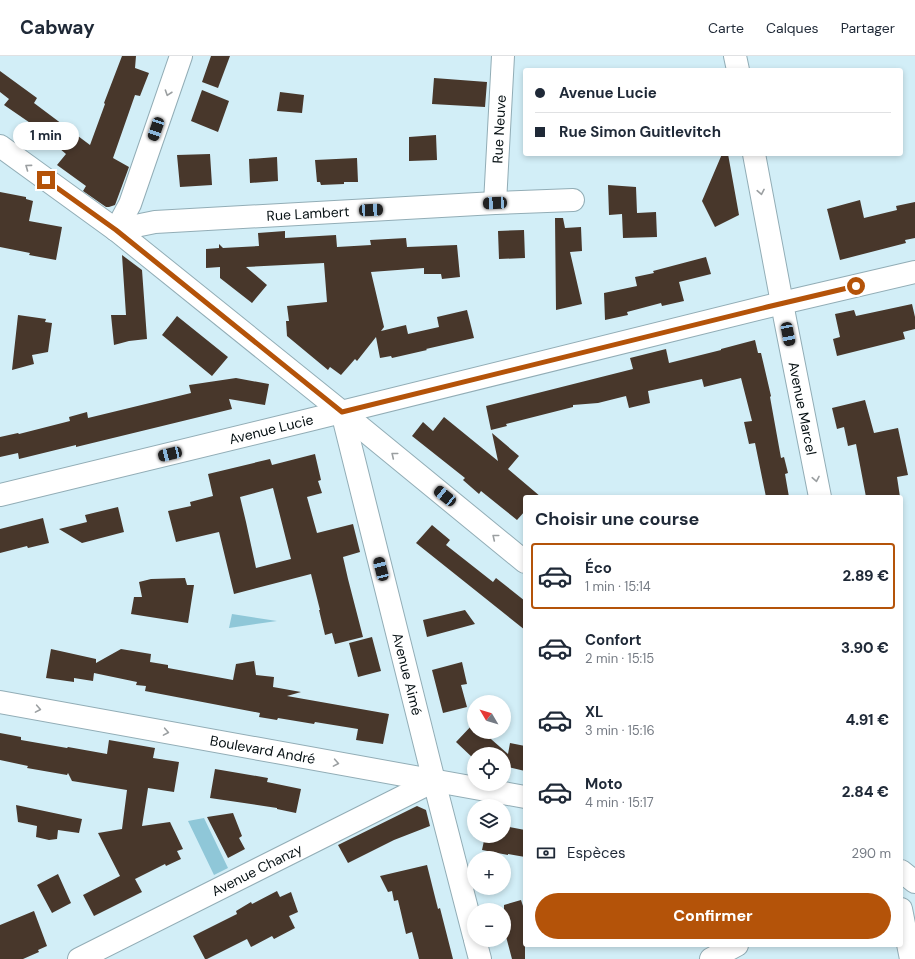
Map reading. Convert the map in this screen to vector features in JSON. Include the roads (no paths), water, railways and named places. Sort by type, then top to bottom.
[{"type":"street","points":[[116,230],[130,204],[181,56]]},
{"type":"street","name":"Rue Neuve","points":[[495,203],[503,56]]},
{"type":"street","points":[[735,56],[738,68]]},
{"type":"street","points":[[0,146],[116,230],[523,560]]},
{"type":"street","name":"Avenue Marcel","points":[[754,156],[820,495]]},
{"type":"street","name":"Rue Lambert","points":[[116,230],[155,222],[573,200]]},
{"type":"street","name":"Avenue Lucie","points":[[0,495],[782,303],[915,272]]},
{"type":"street","name":"Avenue Aimé","points":[[342,412],[467,909]]},
{"type":"street","name":"Boulevard André","points":[[0,702],[523,797]]},
{"type":"street","name":"Avenue Chanzy","points":[[79,959],[434,781]]},
{"type":"street","points":[[903,873],[915,882]]},
{"type":"street","points":[[903,919],[911,959]]},
{"type":"street","points":[[477,947],[480,959]]},
{"type":"street","points":[[711,959],[734,947]]}]
